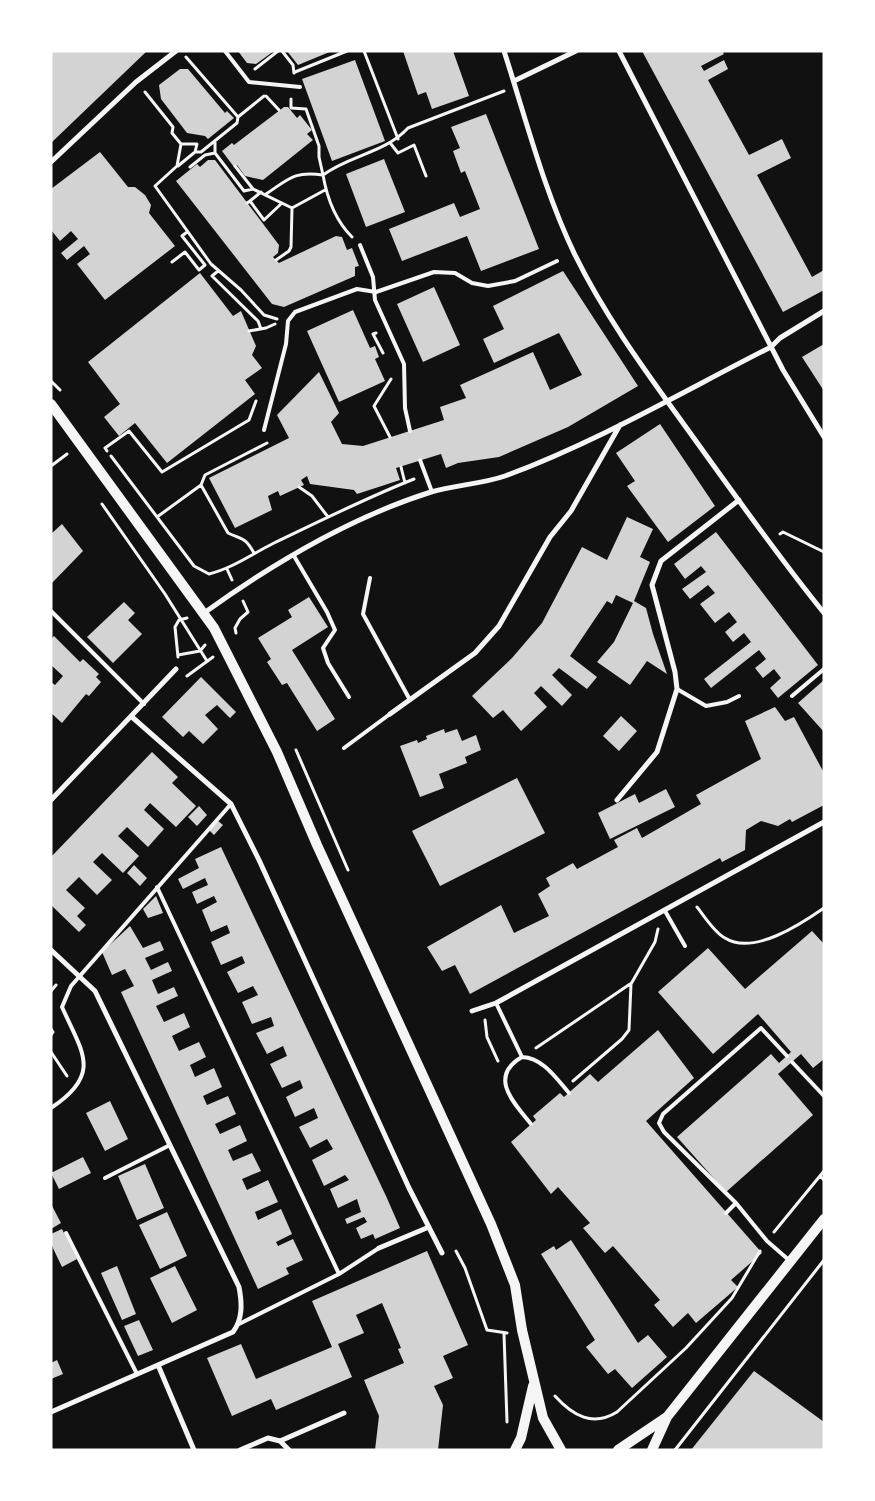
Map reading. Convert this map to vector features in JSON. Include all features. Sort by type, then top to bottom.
[{"type":"main road","points":[[51,404],[204,613],[277,752],[329,872],[491,1224],[515,1286],[522,1330],[543,1418],[561,1450]]},
{"type":"main road","points":[[652,1450],[666,1418],[824,1219]]},
{"type":"main road","points":[[515,1450],[521,1438],[534,1385]]},
{"type":"main road","points":[[618,1450],[666,1418]]},
{"type":"street","points":[[51,162],[136,82],[176,51]]},
{"type":"street","points":[[504,51],[552,201],[574,253],[595,294],[624,342],[769,541],[824,612]]},
{"type":"street","points":[[515,84],[576,51]]},
{"type":"street","points":[[619,51],[771,347],[824,437]]},
{"type":"street","points":[[204,613],[237,590],[334,533],[432,492],[504,476],[620,424],[771,347],[780,338],[824,310]]},
{"type":"street","points":[[390,714],[475,653],[499,626],[550,537],[571,511],[620,424]]},
{"type":"street","points":[[617,800],[656,752],[677,689],[675,672],[652,585],[661,560],[739,500]]},
{"type":"street","points":[[51,800],[176,670]]},
{"type":"street","points":[[132,717],[231,804],[428,1227],[442,1253]]},
{"type":"street","points":[[472,1011],[496,1003],[824,822]]},
{"type":"street","points":[[51,950],[95,991],[239,1287],[242,1301],[239,1324],[233,1332],[51,1412]]},
{"type":"street","points":[[380,1248],[428,1227]]},
{"type":"street","points":[[158,1365],[194,1450]]},
{"type":"street","points":[[280,1441],[344,1413]]},
{"type":"street","points":[[240,1450],[268,1438],[280,1441],[290,1450]]},
{"type":"lane","points":[[224,51],[249,82],[300,87]]},
{"type":"lane","points":[[360,244],[373,277],[376,292],[375,300],[404,364],[405,408],[410,431]]},
{"type":"lane","points":[[264,430],[286,344],[288,321],[295,312],[356,289],[376,292],[434,272],[455,273],[472,283],[488,286],[516,281],[557,261]]},
{"type":"lane","points":[[420,460],[432,492]]},
{"type":"lane","points":[[294,556],[327,612],[335,630],[323,648],[328,663],[349,697]]},
{"type":"lane","points":[[370,578],[363,614],[410,700]]},
{"type":"lane","points":[[51,611],[144,704]]},
{"type":"lane","points":[[792,696],[824,669]]},
{"type":"lane","points":[[677,689],[706,706],[727,702],[739,696]]},
{"type":"lane","points":[[344,748],[390,714]]},
{"type":"lane","points":[[51,1108],[75,1088],[83,1070],[84,1052],[62,1007],[71,986],[231,804]]},
{"type":"lane","points":[[157,887],[339,1274]]},
{"type":"lane","points":[[664,911],[685,946]]},
{"type":"lane","points":[[496,1003],[522,1057]]},
{"type":"lane","points":[[787,1056],[761,1028],[663,1114],[659,1123],[664,1132],[736,1203],[767,1241],[790,1261]]},
{"type":"lane","points":[[531,1124],[508,1097],[506,1082],[508,1069],[514,1061],[522,1057],[530,1057],[547,1067],[569,1093]]},
{"type":"lane","points":[[792,1062],[824,1096]]},
{"type":"lane","points":[[105,1178],[170,1145]]},
{"type":"lane","points":[[726,1213],[736,1203]]},
{"type":"lane","points":[[66,1233],[137,1374]]},
{"type":"lane","points":[[239,1324],[339,1274],[380,1248]]},
{"type":"path","points":[[244,77],[280,51],[293,66]]},
{"type":"path","points":[[295,72],[347,51]]},
{"type":"path","points":[[364,51],[398,139]]},
{"type":"path","points":[[183,55],[189,58],[238,117]]},
{"type":"path","points":[[136,82],[173,127],[172,133],[181,144],[177,166]]},
{"type":"path","points":[[266,194],[287,178],[300,173],[323,175],[335,166],[391,144],[408,128],[515,84]]},
{"type":"path","points":[[291,94],[291,108],[306,110],[319,146],[319,157],[326,190],[340,225],[360,244]]},
{"type":"path","points":[[266,95],[238,117],[237,123],[200,152],[195,152],[155,186],[187,232],[218,270],[241,290],[264,315],[288,321]]},
{"type":"path","points":[[215,141],[215,153],[244,191],[253,189],[262,192],[292,208]]},
{"type":"path","points":[[181,144],[197,144],[195,152]]},
{"type":"path","points":[[391,144],[398,153],[414,145],[426,176]]},
{"type":"path","points":[[190,167],[205,155],[215,153]]},
{"type":"path","points":[[235,166],[253,189]]},
{"type":"path","points":[[292,208],[326,190]]},
{"type":"path","points":[[262,192],[248,202],[264,220],[282,203]]},
{"type":"path","points":[[276,260],[289,251],[291,247],[292,208]]},
{"type":"path","points":[[172,262],[185,252],[199,270],[205,265],[182,236],[187,232]]},
{"type":"path","points":[[218,270],[212,276],[258,322],[260,329]]},
{"type":"path","points":[[249,331],[275,324]]},
{"type":"path","points":[[384,356],[374,334],[387,327]]},
{"type":"path","points":[[390,437],[374,406],[392,378],[392,371]]},
{"type":"path","points":[[274,390],[258,395],[249,420],[162,472],[129,431],[105,448],[194,566],[209,574],[227,569],[254,553],[328,517],[425,474]]},
{"type":"path","points":[[157,517],[201,485],[205,475],[267,443],[264,430]]},
{"type":"path","points":[[62,448],[73,462]]},
{"type":"path","points":[[51,466],[67,454]]},
{"type":"path","points":[[401,466],[404,483]]},
{"type":"path","points":[[201,485],[228,533],[240,536],[247,541],[254,553]]},
{"type":"path","points":[[299,487],[312,496],[328,517]]},
{"type":"path","points":[[99,500],[207,661]]},
{"type":"path","points":[[769,541],[783,532],[824,552]]},
{"type":"path","points":[[178,655],[175,627],[180,620]]},
{"type":"path","points":[[694,904],[723,937],[733,942],[752,942],[771,938],[795,927],[824,908]]},
{"type":"path","points":[[530,1057],[534,1050],[631,984],[655,942],[658,928],[670,920]]},
{"type":"path","points":[[565,1088],[622,1039],[629,1030],[631,984]]},
{"type":"path","points":[[51,991],[56,986]]},
{"type":"path","points":[[484,1007],[487,1037],[502,1069],[508,1069]]},
{"type":"path","points":[[51,1029],[53,1032],[51,1036]]},
{"type":"path","points":[[51,1052],[68,1076]]},
{"type":"path","points":[[550,1391],[562,1404],[579,1416],[605,1419],[618,1412],[686,1348],[732,1298],[767,1241],[824,1171]]},
{"type":"path","points":[[820,1176],[824,1180]]},
{"type":"path","points":[[438,1246],[456,1251],[465,1268],[487,1330],[491,1329],[504,1334],[522,1330]]},
{"type":"path","points":[[675,1450],[824,1260]]},
{"type":"path","points":[[504,1334],[506,1429]]},
{"type":"building","points":[[51,51],[147,51],[51,143]]},
{"type":"building","points":[[238,51],[274,51],[256,64],[247,63]]},
{"type":"building","points":[[287,51],[332,51],[298,65]]},
{"type":"building","points":[[403,51],[453,51],[469,96],[432,109],[426,92],[418,95]]},
{"type":"building","points":[[642,51],[722,51],[724,54],[701,66],[704,71],[724,60],[728,69],[708,80],[749,155],[782,139],[791,158],[757,175],[812,277],[824,270],[824,290],[783,312]]},
{"type":"building","points":[[355,60],[385,141],[332,161],[302,79]]},
{"type":"building","points":[[180,69],[188,69],[225,113],[227,111],[234,118],[208,139],[205,136],[187,133],[161,99],[159,85]]},
{"type":"building","points":[[284,107],[288,107],[297,118],[300,115],[312,130],[307,134],[313,140],[263,180],[245,176],[237,165],[234,167],[222,151],[232,143],[234,145]]},
{"type":"building","points":[[486,114],[539,249],[481,271],[467,236],[402,261],[389,229],[454,203],[460,217],[480,209],[465,171],[461,173],[453,151],[460,148],[451,127]]},
{"type":"building","points":[[100,152],[128,187],[135,187],[145,195],[151,205],[149,213],[175,246],[105,300],[77,264],[90,254],[84,246],[67,260],[61,253],[78,239],[71,231],[60,241],[51,230],[51,189]]},
{"type":"building","points":[[384,159],[405,212],[366,227],[346,174]]},
{"type":"building","points":[[208,160],[215,160],[279,245],[278,253],[273,257],[279,263],[336,236],[342,237],[347,250],[352,248],[359,266],[355,267],[355,276],[284,307],[272,304],[176,181],[197,164],[200,167]]},
{"type":"building","points":[[563,271],[638,386],[568,427],[499,457],[458,463],[446,468],[441,454],[396,468],[400,480],[357,494],[354,490],[310,484],[307,476],[301,480],[304,485],[280,496],[278,491],[268,496],[272,510],[235,528],[209,478],[289,438],[277,415],[319,372],[339,413],[331,422],[342,444],[363,446],[444,420],[440,407],[466,398],[460,385],[533,352],[550,390],[582,375],[559,333],[494,363],[483,339],[504,329],[493,306]]},
{"type":"building","points":[[200,273],[233,316],[241,311],[256,346],[252,355],[262,368],[245,380],[255,394],[167,463],[135,423],[119,436],[104,417],[120,404],[88,362]]},
{"type":"building","points":[[434,287],[460,345],[423,362],[397,304]]},
{"type":"building","points":[[353,310],[370,348],[375,346],[379,357],[375,359],[385,381],[339,402],[307,331]]},
{"type":"building","points":[[824,344],[824,391],[802,357]]},
{"type":"building","points":[[660,424],[715,506],[668,542],[627,486],[635,481],[616,453]]},
{"type":"building","points":[[627,517],[653,529],[640,557],[650,562],[634,601],[646,608],[667,674],[647,661],[630,685],[597,662],[614,642],[633,603],[616,595],[612,604],[607,601],[570,656],[597,677],[587,689],[559,668],[552,675],[572,695],[562,706],[541,686],[534,693],[547,707],[521,731],[503,710],[493,718],[472,696],[512,658],[542,623],[582,547],[607,560]]},
{"type":"building","points":[[62,524],[83,551],[51,584],[51,534]]},
{"type":"building","points":[[716,532],[818,665],[778,698],[770,688],[781,678],[774,669],[763,678],[755,668],[766,659],[759,650],[711,688],[704,679],[751,642],[744,633],[733,642],[725,632],[737,622],[729,612],[715,623],[700,604],[715,593],[708,585],[690,599],[682,589],[706,572],[701,566],[685,579],[674,564]]},
{"type":"building","points":[[309,597],[328,627],[292,650],[335,719],[317,731],[287,683],[282,685],[267,662],[271,659],[258,638],[292,617],[288,610]]},
{"type":"building","points":[[124,602],[135,613],[128,620],[142,634],[113,663],[87,637]]},
{"type":"building","points":[[54,636],[80,662],[83,659],[99,674],[96,677],[101,682],[89,696],[86,694],[62,723],[51,713],[51,682],[55,685],[63,676],[51,665],[51,639]]},
{"type":"building","points":[[201,677],[236,712],[230,718],[217,705],[205,715],[218,729],[203,744],[189,731],[183,737],[162,717]]},
{"type":"building","points":[[824,680],[824,732],[798,703]]},
{"type":"building","points":[[775,707],[785,721],[794,717],[824,773],[824,805],[792,822],[790,819],[778,826],[761,821],[746,830],[745,850],[722,862],[720,858],[470,994],[455,965],[442,971],[427,947],[501,905],[514,933],[549,916],[538,894],[550,886],[546,878],[573,863],[577,869],[618,847],[614,840],[637,828],[642,838],[701,804],[696,795],[761,759],[745,721]]},
{"type":"building","points":[[621,716],[637,731],[619,751],[603,736]]},
{"type":"building","points":[[444,729],[445,733],[457,729],[462,741],[476,735],[481,750],[465,757],[467,763],[439,774],[444,788],[420,797],[400,746],[417,740],[418,743],[427,739],[426,736]]},
{"type":"building","points":[[152,752],[178,777],[172,783],[196,806],[176,827],[150,803],[144,810],[164,829],[148,847],[127,827],[118,836],[139,856],[123,873],[102,853],[93,862],[112,880],[97,895],[79,877],[66,890],[85,908],[77,916],[86,925],[79,932],[51,905],[51,857]]},
{"type":"building","points":[[517,778],[545,833],[440,886],[412,831]]},
{"type":"building","points":[[666,789],[675,807],[610,839],[598,813],[635,794],[639,803]]},
{"type":"building","points":[[199,806],[207,815],[197,826],[188,817]]},
{"type":"building","points":[[218,821],[223,825],[214,835],[209,830]]},
{"type":"building","points":[[221,847],[400,1228],[375,1239],[373,1234],[361,1239],[356,1228],[367,1222],[364,1217],[347,1224],[345,1219],[361,1212],[357,1199],[338,1208],[330,1189],[349,1180],[345,1175],[324,1186],[312,1160],[333,1149],[327,1139],[310,1148],[299,1127],[318,1118],[314,1108],[295,1117],[286,1097],[303,1088],[300,1080],[282,1088],[270,1064],[287,1056],[283,1046],[267,1054],[256,1033],[274,1026],[271,1017],[252,1024],[242,1002],[258,995],[253,986],[238,993],[227,972],[245,963],[242,956],[221,965],[211,942],[230,933],[227,925],[211,932],[202,910],[217,902],[214,896],[197,904],[192,892],[208,885],[205,878],[183,889],[178,879],[199,868],[195,859]]},
{"type":"building","points":[[134,865],[147,878],[140,886],[127,873]]},
{"type":"building","points":[[156,896],[163,913],[148,918],[143,909]]},
{"type":"building","points":[[130,926],[143,948],[160,941],[164,950],[145,958],[151,970],[168,962],[172,971],[152,980],[158,994],[174,987],[178,996],[156,1006],[164,1022],[184,1013],[190,1027],[172,1036],[179,1051],[199,1042],[206,1057],[190,1065],[195,1077],[214,1068],[222,1087],[203,1096],[207,1105],[228,1096],[236,1114],[215,1124],[220,1134],[240,1125],[247,1141],[228,1150],[233,1161],[252,1153],[261,1171],[242,1179],[247,1190],[268,1180],[278,1202],[255,1212],[258,1220],[281,1209],[292,1234],[276,1242],[278,1246],[293,1239],[303,1260],[286,1268],[289,1274],[258,1289],[121,992],[134,986],[125,969],[112,975],[102,952]]},
{"type":"building","points":[[812,931],[824,944],[824,1059],[813,1068],[801,1054],[778,1074],[813,1115],[726,1192],[677,1137],[771,1054],[779,1063],[791,1052],[758,1014],[713,1054],[658,992],[708,948],[745,989]]},
{"type":"building","points":[[658,1030],[694,1078],[646,1121],[762,1253],[731,1280],[738,1287],[696,1323],[688,1313],[673,1327],[654,1305],[660,1300],[613,1246],[605,1253],[583,1228],[590,1223],[558,1187],[551,1194],[511,1142],[536,1120],[533,1116],[560,1093],[564,1097],[590,1074],[598,1082]]},
{"type":"building","points":[[110,1101],[128,1139],[105,1151],[86,1113]]},
{"type":"building","points":[[83,1157],[91,1173],[59,1189],[51,1173]]},
{"type":"building","points":[[145,1164],[164,1208],[137,1220],[118,1176]]},
{"type":"building","points":[[51,1204],[61,1223],[51,1229]]},
{"type":"building","points":[[167,1212],[187,1256],[160,1269],[139,1225]]},
{"type":"building","points":[[62,1229],[77,1259],[62,1267],[51,1244],[51,1234]]},
{"type":"building","points":[[571,1240],[638,1343],[648,1335],[667,1357],[632,1388],[615,1369],[608,1374],[586,1347],[595,1340],[541,1254],[554,1246],[556,1250]]},
{"type":"building","points":[[427,1251],[468,1345],[443,1356],[453,1378],[434,1386],[443,1405],[438,1450],[375,1450],[379,1416],[364,1380],[404,1363],[398,1349],[401,1348],[382,1303],[356,1315],[364,1333],[338,1344],[352,1377],[276,1410],[271,1399],[232,1416],[207,1358],[241,1344],[256,1379],[332,1347],[312,1301]]},
{"type":"building","points":[[117,1266],[136,1314],[122,1320],[101,1273]]},
{"type":"building","points":[[175,1266],[197,1310],[172,1323],[150,1278]]},
{"type":"building","points":[[139,1320],[153,1350],[138,1356],[124,1326]]},
{"type":"building","points":[[57,1360],[63,1374],[51,1379],[51,1363]]},
{"type":"building","points":[[754,1371],[824,1422],[824,1450],[691,1450]]}]
